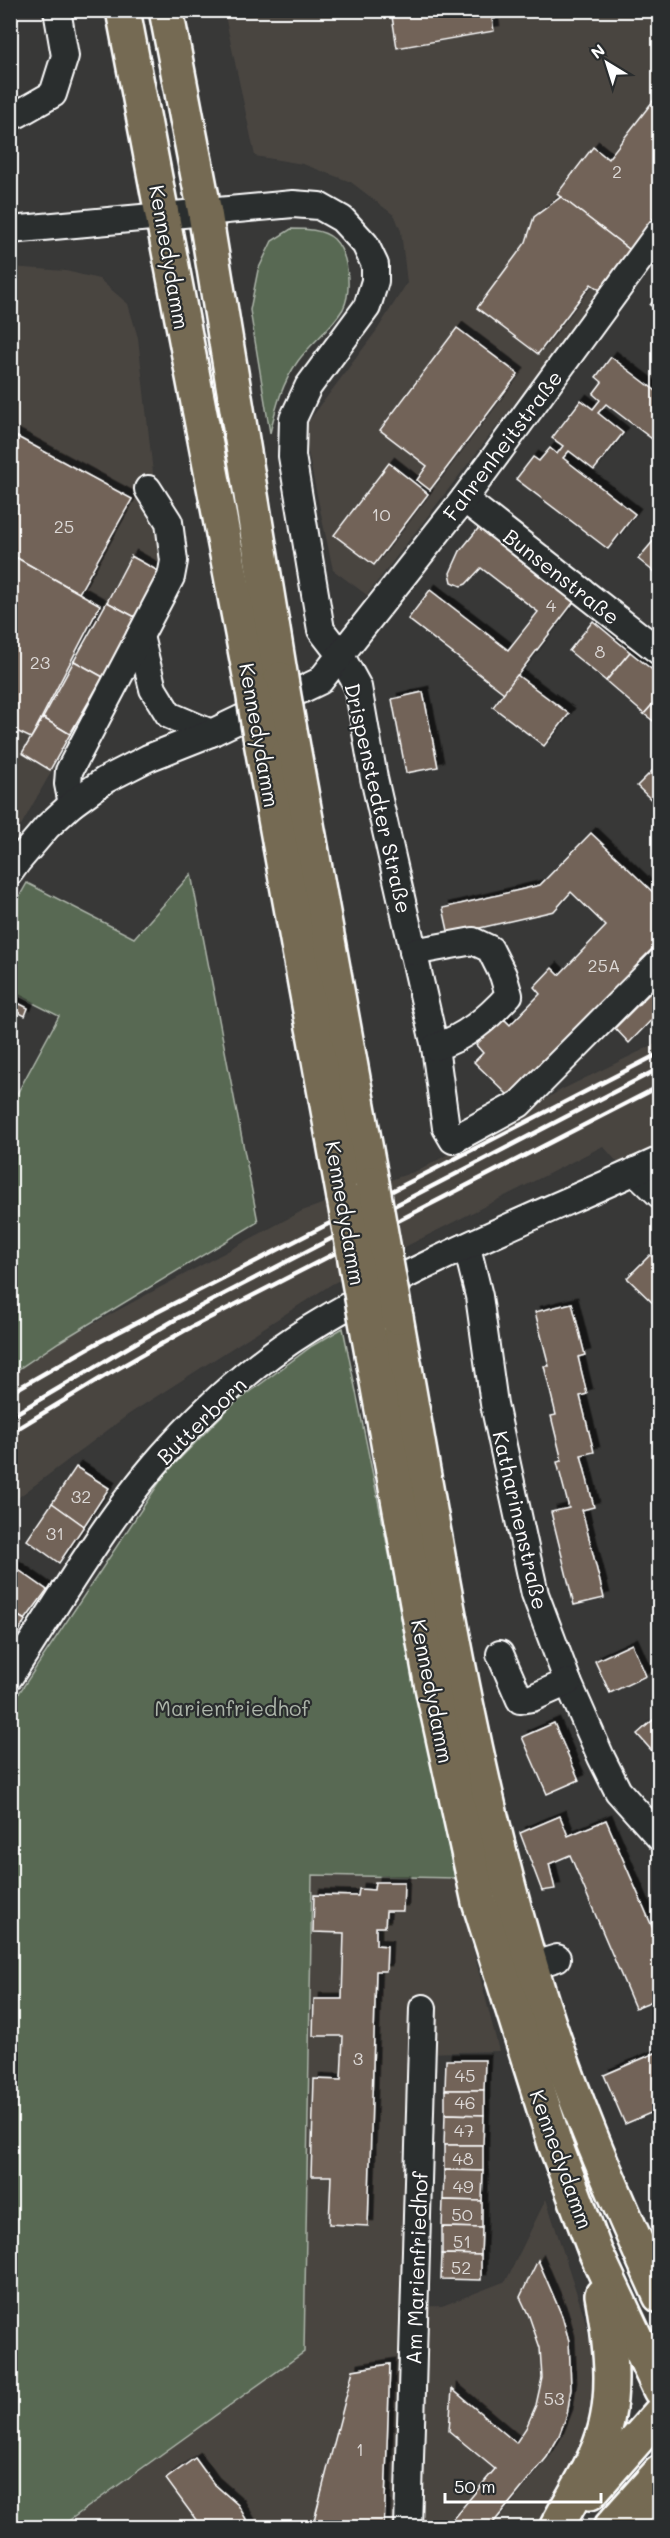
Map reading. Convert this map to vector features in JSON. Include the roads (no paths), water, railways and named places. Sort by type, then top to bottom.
[{"type":"main road","name":"Kennedydamm","points":[[123,10],[163,217],[267,685],[344,1198],[382,1325]]},
{"type":"main road","name":"Kennedydamm","points":[[166,10],[205,213],[267,685]]},
{"type":"main road","name":"Kennedydamm","points":[[275,730],[372,1183],[382,1325],[432,1687],[479,1902],[530,1966],[587,2131],[660,2296]]},
{"type":"main road","name":"Kennedydamm","points":[[530,1966],[555,2144],[595,2252],[660,2390]]},
{"type":"main road","points":[[556,2528],[597,2454],[606,2426],[611,2381],[608,2331],[595,2252]]},
{"type":"main road","points":[[561,2528],[660,2413]]},
{"type":"main road","points":[[610,2528],[660,2472]]},
{"type":"main road","points":[[640,2528],[660,2519]]},
{"type":"street","points":[[10,115],[18,114],[53,94],[65,56],[57,10]]},
{"type":"street","name":"Drispenstedter Straße","points":[[10,230],[293,204],[318,206],[342,219],[365,244],[375,265],[375,281],[367,307],[308,387],[293,419],[292,456],[321,630],[341,656],[358,687],[374,778],[435,1047],[446,1128],[453,1140],[519,1104],[660,962]]},
{"type":"street","name":"Fahrenheitstraße","points":[[10,872],[41,834],[72,804],[105,780],[139,762],[211,733],[320,681],[464,499],[660,231]]},
{"type":"street","points":[[72,804],[68,784],[69,771],[171,577],[174,561],[169,522],[148,489]]},
{"type":"street","name":"Bunsenstraße","points":[[464,499],[660,652]]},
{"type":"street","points":[[140,636],[153,689],[169,716],[211,733]]},
{"type":"street","points":[[413,952],[473,941],[490,949],[510,995],[475,1028],[452,1042],[435,1047]]},
{"type":"street","name":"Butterborn","points":[[10,1676],[140,1484],[172,1444],[215,1402],[253,1370],[308,1330],[375,1293],[466,1247],[660,1160]]},
{"type":"street","points":[[635,1171],[660,1195]]},
{"type":"street","name":"Katharinenstraße","points":[[466,1247],[479,1296],[494,1404],[535,1593],[568,1682],[618,1791],[660,1838]]},
{"type":"street","points":[[500,1654],[520,1700],[532,1698],[568,1682]]},
{"type":"street","name":"Am Marienfriedhof","points":[[408,2528],[423,2008]]},
{"type":"railway","points":[[10,1393],[99,1342],[660,1053]]},
{"type":"railway","points":[[10,1417],[178,1318],[660,1068]]},
{"type":"railway","points":[[10,1433],[184,1331],[660,1086]]},
{"type":"park label","name":"Marienfriedhof","points":[[232,1707]]}]
